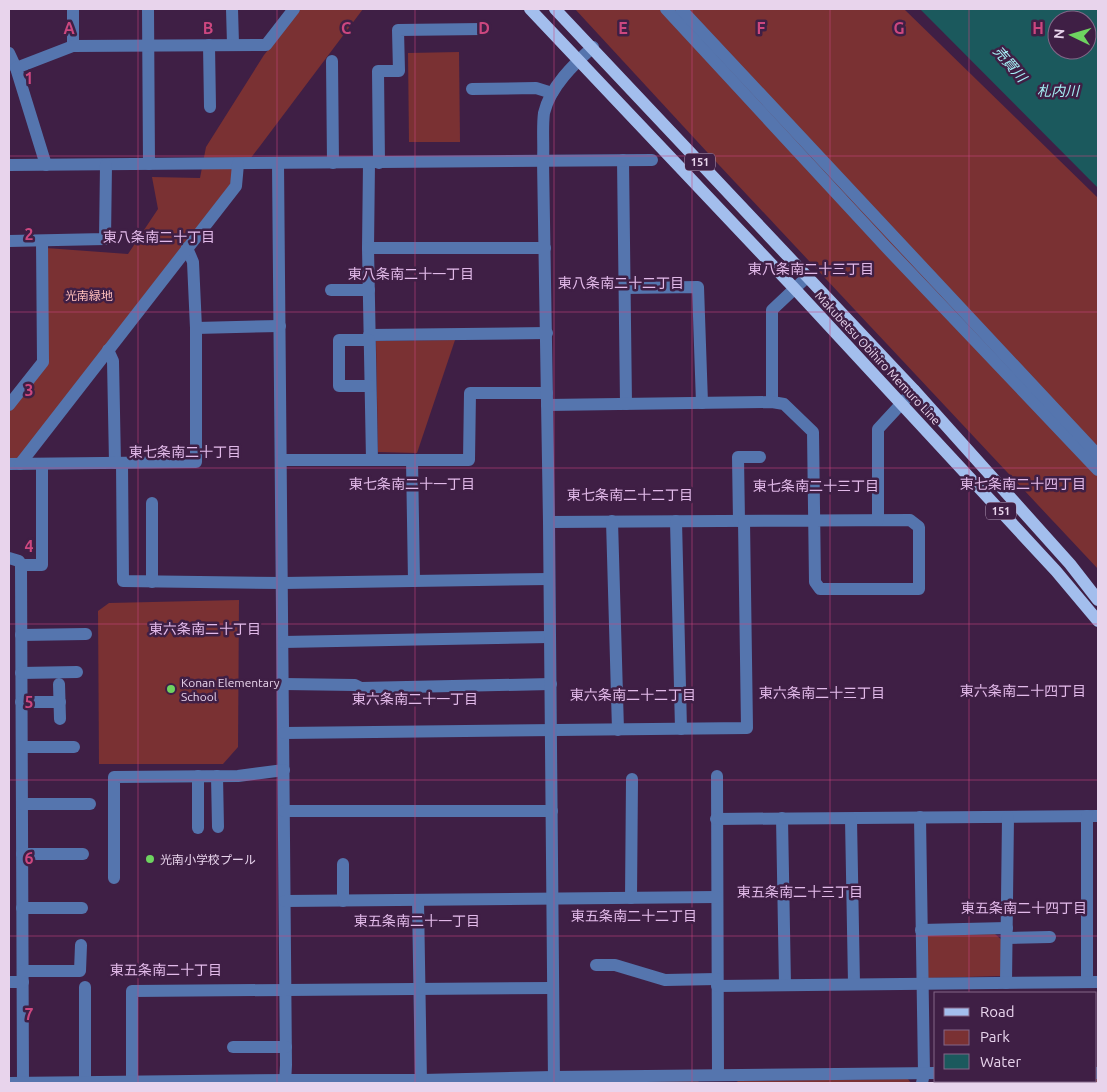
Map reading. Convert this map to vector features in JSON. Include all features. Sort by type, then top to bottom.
[{"type":"main road","name":"Makubetsu Obihiro Memuro Line","points":[[530,9],[794,288],[1056,571],[1098,621]]},
{"type":"main road","name":"Makubetsu Obihiro Memuro Line","points":[[555,9],[914,390],[1070,564],[1098,600]]},
{"type":"street","points":[[73,9],[73,46]]},
{"type":"street","points":[[148,9],[149,164]]},
{"type":"street","points":[[232,9],[233,44]]},
{"type":"street","points":[[16,68],[73,46],[266,45],[294,9]]},
{"type":"street","points":[[666,9],[886,246],[1098,470]]},
{"type":"street","points":[[681,9],[1098,455]]},
{"type":"street","points":[[372,460],[368,248],[378,71],[399,71],[398,30],[482,29]]},
{"type":"street","points":[[209,45],[210,107]]},
{"type":"street","points":[[554,1080],[544,113],[552,93],[592,47]]},
{"type":"street","points":[[9,53],[16,68],[46,166]]},
{"type":"street","points":[[332,61],[333,163]]},
{"type":"street","points":[[472,89],[536,88],[552,93]]},
{"type":"street","points":[[623,160],[626,404]]},
{"type":"street","points":[[9,166],[652,160]]},
{"type":"street","points":[[278,163],[284,684],[285,1081]]},
{"type":"street","points":[[14,464],[108,350],[236,186],[238,164]]},
{"type":"street","points":[[9,241],[105,239],[106,165]]},
{"type":"street","points":[[9,406],[43,362],[42,240]]},
{"type":"street","points":[[14,464],[196,462],[196,328],[193,262],[187,248]]},
{"type":"street","points":[[368,248],[545,248]]},
{"type":"street","points":[[772,402],[772,310],[807,277]]},
{"type":"street","points":[[625,288],[698,288],[702,403]]},
{"type":"street","points":[[331,290],[369,290]]},
{"type":"street","points":[[196,328],[280,326]]},
{"type":"street","points":[[370,386],[339,386],[339,340],[369,337],[547,333]]},
{"type":"street","points":[[108,350],[113,361],[119,463],[122,581],[283,583],[549,579]]},
{"type":"street","points":[[878,520],[878,429],[914,390]]},
{"type":"street","points":[[281,460],[469,460],[470,393],[626,404],[772,402],[784,404],[813,432],[814,520],[815,582],[820,588],[919,589],[919,527],[910,520],[814,520],[741,521],[612,521],[549,522]]},
{"type":"street","points":[[284,733],[747,728],[738,456],[760,456]]},
{"type":"street","points":[[412,460],[414,581]]},
{"type":"street","points":[[21,565],[42,565],[42,464]]},
{"type":"street","points":[[152,503],[152,582]]},
{"type":"street","points":[[612,521],[618,730]]},
{"type":"street","points":[[676,521],[681,729]]},
{"type":"street","points":[[9,558],[19,561],[21,565],[17,628],[17,681],[21,702],[17,743],[22,804],[23,976],[27,1083]]},
{"type":"street","points":[[17,628],[86,634]]},
{"type":"street","points":[[283,642],[549,638]]},
{"type":"street","points":[[17,681],[77,672]]},
{"type":"street","points":[[59,684],[60,719]]},
{"type":"street","points":[[284,684],[355,685],[361,688],[551,684]]},
{"type":"street","points":[[21,702],[60,702]]},
{"type":"street","points":[[17,743],[74,747]]},
{"type":"street","points":[[114,878],[114,777],[238,776],[284,770]]},
{"type":"street","points":[[198,776],[198,828]]},
{"type":"street","points":[[217,776],[218,827]]},
{"type":"street","points":[[712,1078],[717,983],[717,776]]},
{"type":"street","points":[[631,898],[632,779]]},
{"type":"street","points":[[22,804],[90,804]]},
{"type":"street","points":[[284,811],[552,811]]},
{"type":"street","points":[[596,965],[616,965],[664,980],[717,983],[922,984],[1093,982],[1093,816],[716,818]]},
{"type":"street","points":[[9,1083],[85,1081],[422,1082],[927,1076],[922,984],[920,817]]},
{"type":"street","points":[[1006,983],[1008,817]]},
{"type":"street","points":[[9,818],[22,818]]},
{"type":"street","points":[[782,818],[785,984]]},
{"type":"street","points":[[851,818],[854,984]]},
{"type":"street","points":[[22,854],[82,854]]},
{"type":"street","points":[[343,864],[343,901]]},
{"type":"street","points":[[285,901],[717,897]]},
{"type":"street","points":[[418,901],[422,1082]]},
{"type":"street","points":[[9,902],[22,905],[82,908]]},
{"type":"street","points":[[921,930],[1007,933],[1050,937]]},
{"type":"street","points":[[9,982],[23,976],[80,970],[81,944]]},
{"type":"street","points":[[85,987],[85,1081]]},
{"type":"street","points":[[132,1081],[132,992],[552,988]]},
{"type":"street","points":[[233,1047],[286,1047]]},
{"type":"green space","name":"光南緑地","points":[[301,9],[363,9],[260,146],[18,458],[9,465],[9,412],[46,363],[46,248],[128,254],[158,209],[152,177],[200,178],[206,147],[264,55]]},
{"type":"green space","points":[[575,9],[904,9],[1098,198],[1098,569],[719,165]]},
{"type":"green space","points":[[459,52],[460,142],[409,142],[408,53]]},
{"type":"green space","points":[[455,340],[417,453],[378,452],[376,341]]},
{"type":"green space","points":[[239,600],[238,747],[223,764],[99,764],[98,611],[109,603]]},
{"type":"green space","points":[[995,934],[1003,941],[1003,976],[927,978],[927,935]]},
{"type":"green space","points":[[1098,1077],[1098,1083],[934,1083],[1097,1082]]},
{"type":"green space","points":[[908,1079],[911,1083],[735,1083],[738,1081]]},
{"type":"green space","points":[[698,1081],[700,1083],[571,1083],[573,1082]]},
{"type":"water","name":"札内川","points":[[920,9],[1098,9],[1098,188]]},
{"type":"place","name":"Konan Elementary School","points":[[171,689]]},
{"type":"place","name":"光南小学校プール","points":[[150,859]]},
{"type":"district","name":"東八条南二十丁目","points":[[159,237]]},
{"type":"district","name":"東八条南二十三丁目","points":[[811,269]]},
{"type":"district","name":"東八条南二十一丁目","points":[[411,274]]},
{"type":"district","name":"東八条南二十二丁目","points":[[621,283]]},
{"type":"district","name":"東七条南二十丁目","points":[[185,452]]},
{"type":"district","name":"東七条南二十一丁目","points":[[412,484]]},
{"type":"district","name":"東七条南二十四丁目","points":[[1023,484]]},
{"type":"district","name":"東七条南二十三丁目","points":[[816,486]]},
{"type":"district","name":"東七条南二十二丁目","points":[[630,495]]},
{"type":"district","name":"東六条南二十丁目","points":[[205,629]]},
{"type":"district","name":"東六条南二十四丁目","points":[[1023,691]]},
{"type":"district","name":"東六条南二十三丁目","points":[[822,693]]},
{"type":"district","name":"東六条南二十二丁目","points":[[633,695]]},
{"type":"district","name":"東六条南二十一丁目","points":[[415,699]]},
{"type":"district","name":"東五条南二十三丁目","points":[[800,892]]},
{"type":"district","name":"東五条南二十四丁目","points":[[1024,908]]},
{"type":"district","name":"東五条南二十二丁目","points":[[634,916]]},
{"type":"district","name":"東五条南二十一丁目","points":[[417,921]]},
{"type":"district","name":"東五条南二十丁目","points":[[166,970]]},
{"type":"water label","name":"売買川","points":[[1010,64]]}]
